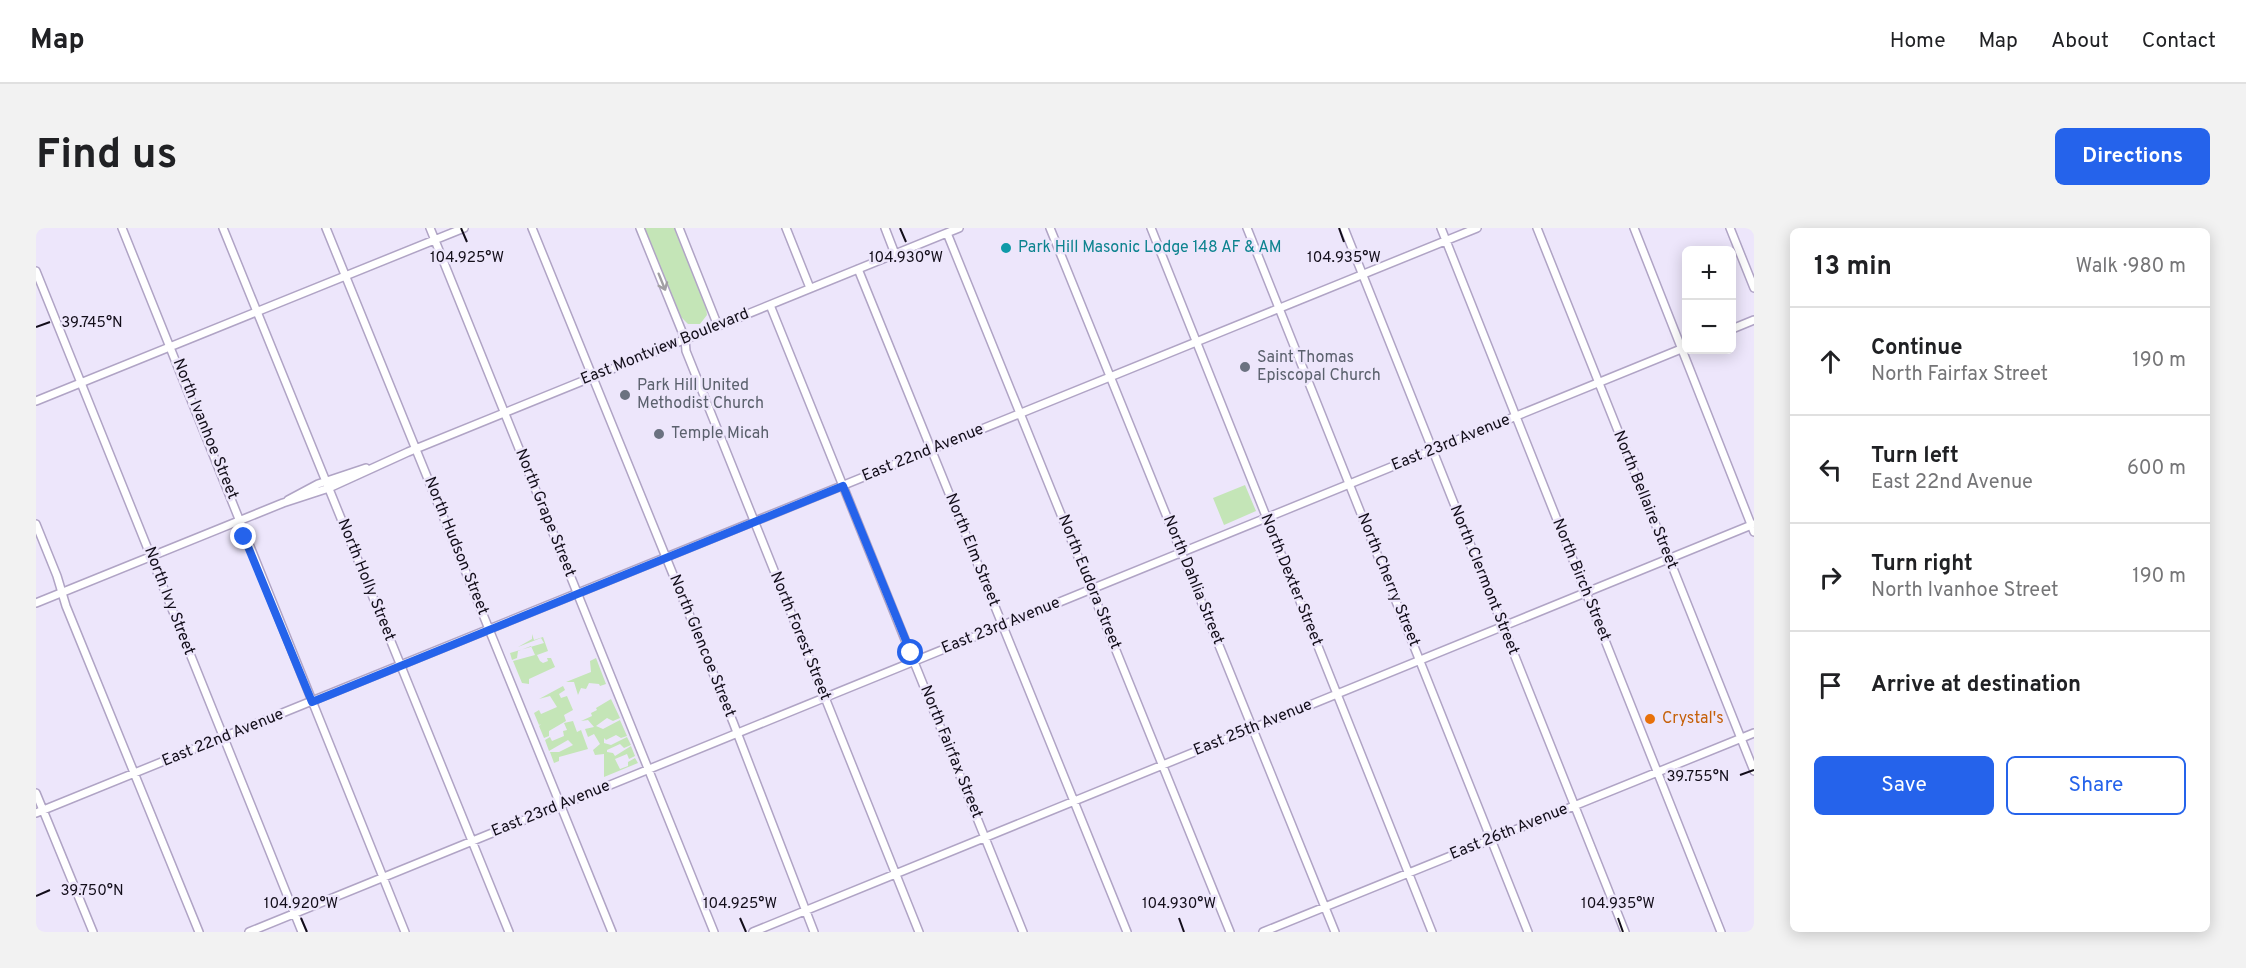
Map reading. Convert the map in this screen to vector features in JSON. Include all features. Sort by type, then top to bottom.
[{"type":"street","name":"North Ivanhoe Street","points":[[122,228],[405,932]]},
{"type":"street","name":"North Holly Street","points":[[223,228],[509,932]]},
{"type":"street","name":"North Hudson Street","points":[[326,228],[612,932]]},
{"type":"street","name":"North Grape Street","points":[[429,228],[714,932]]},
{"type":"street","points":[[36,400],[464,228]]},
{"type":"street","name":"North Glencoe Street","points":[[532,228],[737,734],[814,932]]},
{"type":"street","name":"North Forest Street","points":[[640,228],[685,339],[686,351],[919,932]]},
{"type":"street","points":[[679,228],[718,326]]},
{"type":"street","points":[[786,228],[810,288]]},
{"type":"street","points":[[885,228],[896,254]]},
{"type":"street","name":"East Montview Boulevard","points":[[36,603],[959,228]]},
{"type":"street","name":"North Dahlia Street","points":[[1050,228],[1335,932]]},
{"type":"street","name":"North Dexter Street","points":[[1151,228],[1432,932]]},
{"type":"street","name":"North Cherry Street","points":[[1247,228],[1528,932]]},
{"type":"street","name":"North Clermont Street","points":[[1344,228],[1624,932]]},
{"type":"street","name":"North Birch Street","points":[[1441,228],[1721,932]]},
{"type":"street","name":"East 22nd Avenue","points":[[40,812],[1477,228]]},
{"type":"street","name":"North Bellaire Street","points":[[1537,228],[1754,771]]},
{"type":"street","points":[[1634,228],[1682,343]]},
{"type":"street","points":[[1730,228],[1754,288]]},
{"type":"street","name":"North Eudora Street","points":[[947,233],[1230,932]]},
{"type":"street","name":"North Elm Street","points":[[858,269],[1127,932]]},
{"type":"street","name":"North Ivy Street","points":[[36,271],[302,932]]},
{"type":"street","name":"North Fairfax Street","points":[[770,305],[1023,932]]},
{"type":"street","points":[[1736,327],[1754,320]]},
{"type":"street","name":"East 23rd Avenue","points":[[249,932],[1682,349]]},
{"type":"street","points":[[1686,354],[1753,527]]},
{"type":"street","points":[[36,524],[199,932]]},
{"type":"street","name":"East 25th Avenue","points":[[753,932],[1668,559],[1753,527]]},
{"type":"street","name":"East 26th Avenue","points":[[1263,932],[1754,733]]},
{"type":"street","points":[[36,793],[40,812],[93,932]]},
{"type":"green space","points":[[643,228],[674,228],[706,307],[707,315],[700,324],[688,324],[679,315]]},
{"type":"green space","points":[[1245,485],[1256,511],[1224,525],[1213,498]]},
{"type":"green space","points":[[532,634],[534,640],[543,637],[548,651],[537,655],[543,663],[548,661],[547,658],[551,658],[555,667],[529,679],[529,684],[522,683],[513,661],[535,655],[531,647],[544,643],[541,638],[518,647],[532,639]]},
{"type":"green space","points":[[518,651],[517,658],[512,660],[510,653]]},
{"type":"green space","points":[[596,658],[606,684],[600,686],[589,683],[586,689],[581,688],[578,695],[574,682],[566,682],[591,672],[590,661]]},
{"type":"green space","points":[[563,686],[565,690],[559,694],[561,698],[567,696],[573,710],[564,715],[566,721],[549,731],[549,736],[544,738],[539,726],[541,724],[539,725],[534,713],[539,710],[541,714],[557,707],[550,696],[539,699]]},
{"type":"green space","points":[[611,699],[620,718],[613,721],[607,718],[596,726],[603,729],[620,720],[627,736],[621,738],[616,735],[606,740],[604,738],[604,743],[611,745],[627,737],[631,745],[624,748],[620,744],[607,752],[615,756],[631,746],[635,756],[629,759],[627,754],[615,759],[620,769],[628,766],[628,762],[635,758],[638,763],[604,777],[604,754],[595,755],[593,750],[600,744],[594,734],[588,737],[585,729],[594,727],[588,720],[581,721],[592,716],[591,713],[597,710],[596,708]]},
{"type":"green space","points":[[573,721],[577,732],[581,730],[588,749],[559,757],[559,761],[554,763],[550,752],[559,752],[573,745],[568,740],[549,751],[545,740],[550,737],[552,741],[564,736],[563,731],[567,730],[564,723]]},
{"type":"place","name":"Park Hill Masonic Lodge 148 AF & AM","points":[[1006,248]]},
{"type":"place","name":"Saint Thomas Episcopal Church","points":[[1245,367]]},
{"type":"place","name":"Park Hill United Methodist Church","points":[[625,395]]},
{"type":"place","name":"Temple Micah","points":[[659,434]]},
{"type":"place","name":"Crystal's","points":[[1650,719]]},
{"type":"route","points":[[244,537],[312,702],[843,486],[911,653]]}]
